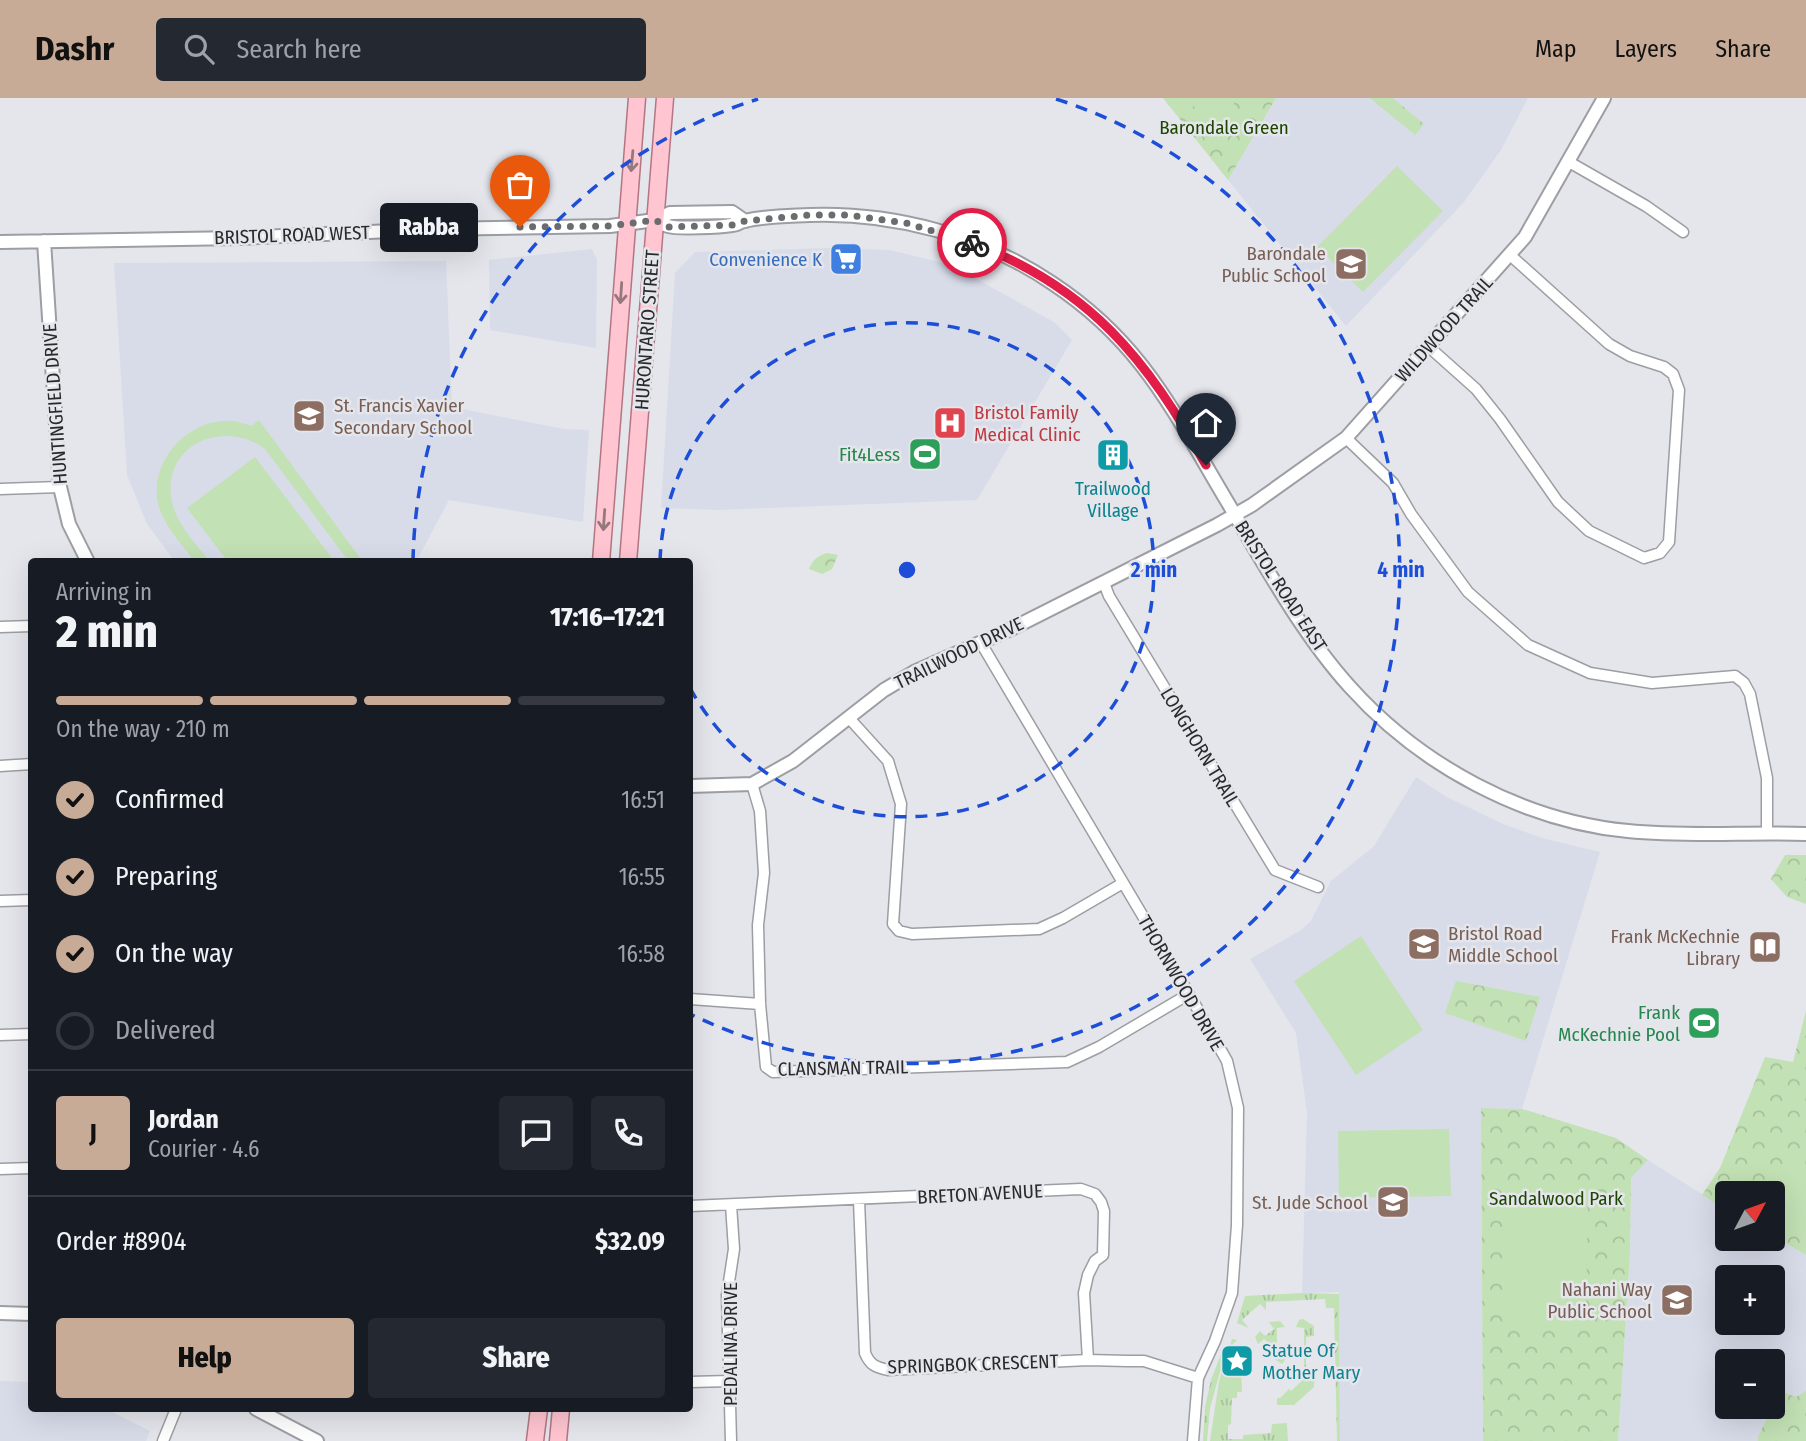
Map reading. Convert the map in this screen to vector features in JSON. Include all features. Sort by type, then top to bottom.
[{"type":"main road","name":"HURONTARIO STREET","points":[[601,558],[637,98]]},
{"type":"main road","name":"HURONTARIO STREET","points":[[628,558],[664,98]]},
{"type":"main road","points":[[536,1441],[539,1412]]},
{"type":"main road","points":[[558,1441],[561,1412]]},
{"type":"street","name":"WILDWOOD TRAIL","points":[[1235,514],[1346,438],[1510,256],[1525,237],[1604,98]]},
{"type":"street","points":[[1569,162],[1646,206],[1683,232]]},
{"type":"street","name":"BRISTOL ROAD EAST","points":[[655,220],[670,213],[732,212],[745,221],[809,215],[885,219],[959,238],[1033,271],[1088,310],[1134,354],[1170,403],[1297,615],[1348,685],[1374,713],[1404,738],[1469,781],[1523,806],[1591,826],[1660,834],[1806,834]]},
{"type":"street","name":"BRISTOL ROAD WEST","points":[[0,242],[240,239],[435,229],[626,225],[655,220]]},
{"type":"street","name":"HUNTINGFIELD DRIVE","points":[[44,241],[60,487],[69,524],[86,558]]},
{"type":"street","points":[[1429,347],[1476,389],[1558,502],[1589,531],[1644,558],[1660,553],[1669,542],[1679,390],[1673,374],[1664,367],[1630,356],[1609,344],[1510,256]]},
{"type":"street","points":[[1346,438],[1393,483],[1411,514],[1468,592],[1528,645],[1590,673],[1652,683],[1735,676],[1744,683],[1750,694],[1767,778],[1767,834]]},
{"type":"street","points":[[0,489],[60,487]]},
{"type":"street","name":"TRAILWOOD DRIVE","points":[[693,786],[752,783],[793,761],[884,690],[916,671],[981,643],[1104,583],[1235,514]]},
{"type":"street","name":"LONGHORN TRAIL","points":[[1104,583],[1275,870],[1318,887]]},
{"type":"street","points":[[0,627],[28,626]]},
{"type":"street","name":"THORNWOOD DRIVE","points":[[981,643],[1227,1061],[1238,1108],[1237,1225],[1232,1293],[1198,1378],[1193,1441]]},
{"type":"street","points":[[849,718],[888,761],[901,804],[892,924],[899,931],[912,934],[1039,929],[1123,883]]},
{"type":"street","points":[[0,766],[28,764]]},
{"type":"street","name":"CLANSMAN TRAIL","points":[[752,783],[760,811],[764,873],[758,925],[760,1004],[766,1067],[773,1072],[1067,1062],[1099,1047],[1189,994]]},
{"type":"street","points":[[0,901],[28,900]]},
{"type":"street","points":[[693,999],[760,1004]]},
{"type":"street","points":[[0,1035],[28,1034]]},
{"type":"street","points":[[0,1169],[28,1168]]},
{"type":"street","name":"BRETON AVENUE","points":[[693,1206],[1081,1189],[1095,1194],[1104,1211],[1105,1247],[1103,1255],[1095,1261],[1088,1275],[1084,1293],[1088,1360]]},
{"type":"street","name":"SPRINGBOK CRESCENT","points":[[859,1200],[865,1353],[869,1363],[876,1367],[888,1370],[1088,1360],[1144,1361],[1198,1378]]},
{"type":"street","name":"PEDALINA DRIVE","points":[[731,1205],[734,1250],[727,1295],[731,1441]]},
{"type":"street","points":[[0,1313],[28,1314]]},
{"type":"street","points":[[693,1382],[730,1381]]},
{"type":"street","points":[[163,1441],[175,1412]]},
{"type":"street","points":[[262,1412],[313,1440]]},
{"type":"shaded area","name":"Barondale Public School","points":[[1276,98],[1528,98],[1501,150],[1464,202],[1346,326],[1228,180]]},
{"type":"shaded area","points":[[831,248],[890,250],[951,265],[1054,322],[1072,340],[977,500],[719,510],[661,508],[675,273],[695,252]]},
{"type":"shaded area","points":[[592,249],[597,259],[596,348],[490,330],[489,260]]},
{"type":"shaded area","name":"St. Francis Xavier Secondary School","points":[[446,261],[452,407],[564,429],[589,430],[583,522],[449,500],[418,558],[172,558],[147,524],[127,475],[114,263]]},
{"type":"shaded area","points":[[1416,777],[1447,797],[1503,824],[1542,838],[1600,852],[1522,1109],[1481,1108],[1483,1441],[1340,1441],[1339,1292],[1302,1293],[1307,1113],[1296,1033],[1250,959],[1301,930],[1311,921],[1331,881],[1374,846]]},
{"type":"shaded area","name":"Nahani Way Public School","points":[[1648,1160],[1715,1202],[1715,1251],[1785,1251],[1785,1243],[1806,1255],[1806,1441],[1618,1441],[1630,1254],[1631,1178]]},
{"type":"shaded area","points":[[0,1381],[28,1382],[28,1412],[112,1412],[150,1431],[146,1441],[0,1441]]},
{"type":"green space","name":"Barondale Green","points":[[1163,98],[1276,98],[1228,180]]},
{"type":"green space","points":[[1185,98],[1237,98],[1222,125],[1205,117]]},
{"type":"green space","points":[[1370,98],[1393,98],[1424,124],[1415,135]]},
{"type":"green space","points":[[1397,166],[1443,211],[1363,292],[1317,247]]},
{"type":"green space","points":[[259,420],[360,558],[346,558],[265,449],[249,440],[232,436],[216,437],[187,450],[177,462],[171,478],[171,497],[176,515],[207,558],[192,558],[166,523],[159,506],[158,480],[163,463],[172,448],[200,427],[216,422],[234,421],[251,426]]},
{"type":"green space","points":[[255,457],[332,558],[225,558],[187,508]]},
{"type":"green space","points":[[827,553],[838,555],[832,569],[822,574],[809,569],[816,559]]},
{"type":"green space","points":[[1785,855],[1806,855],[1806,904],[1787,897],[1771,879]]},
{"type":"green space","points":[[1361,936],[1423,1030],[1356,1075],[1294,981]]},
{"type":"green space","points":[[1456,981],[1540,997],[1526,1041],[1445,1013]]},
{"type":"green space","points":[[1806,1011],[1806,1255],[1785,1243],[1785,1181],[1715,1181],[1715,1203],[1702,1195],[1720,1168],[1765,1057],[1793,1062]]},
{"type":"green space","name":"Sandalwood Park","points":[[1481,1108],[1522,1109],[1536,1113],[1616,1138],[1648,1160],[1631,1178],[1630,1254],[1618,1441],[1483,1441]]},
{"type":"green space","points":[[1449,1129],[1451,1196],[1339,1198],[1338,1131]]},
{"type":"green space","points":[[1790,1166],[1806,1177],[1806,1243],[1785,1229],[1785,1181],[1780,1181]]},
{"type":"green space","points":[[1506,1180],[1588,1182],[1586,1327],[1504,1326]]},
{"type":"green space","points":[[1339,1294],[1340,1441],[1337,1441],[1334,1308],[1326,1308],[1325,1299],[1266,1302],[1266,1310],[1260,1304],[1242,1320],[1249,1328],[1237,1323],[1245,1296]]},
{"type":"green space","points":[[1303,1319],[1314,1326],[1314,1336],[1306,1337],[1306,1372],[1315,1373],[1314,1387],[1294,1405],[1277,1405],[1277,1398],[1289,1389],[1291,1391],[1304,1379],[1296,1372],[1304,1371],[1304,1328],[1296,1327],[1299,1320]]},
{"type":"green space","points":[[1280,1321],[1285,1327],[1277,1328],[1277,1352],[1285,1352],[1282,1364],[1270,1356],[1275,1349],[1264,1339],[1258,1344],[1255,1337],[1260,1331],[1265,1336],[1274,1329],[1269,1322]]},
{"type":"green space","points":[[1232,1339],[1237,1340],[1232,1345],[1236,1349],[1231,1355],[1231,1365],[1248,1365],[1253,1370],[1241,1370],[1242,1392],[1237,1392],[1237,1398],[1232,1398],[1228,1439],[1271,1433],[1272,1424],[1287,1423],[1288,1441],[1210,1441],[1219,1381]]},
{"type":"green space","points":[[1223,1349],[1226,1350],[1210,1408],[1207,1441],[1203,1441],[1205,1407],[1211,1380]]},
{"type":"green space","points":[[1806,1391],[1806,1441],[1758,1441],[1767,1419],[1785,1419],[1785,1393],[1796,1397]]},
{"type":"way so far","points":[[520,227],[610,226],[655,220],[669,227],[734,225],[745,221],[809,215],[847,215],[906,223],[972,243]]},
{"type":"place","name":"Rabba","points":[[520,227]]},
{"type":"place","name":"Convenience K","points":[[846,259]]},
{"type":"place","name":"Barondale Public School","points":[[1351,264]]},
{"type":"place","name":"St. Francis Xavier Secondary School","points":[[309,416]]},
{"type":"place","name":"Bristol Family Medical Clinic","points":[[950,423]]},
{"type":"place","name":"Fit4Less","points":[[925,454]]},
{"type":"place","name":"Trailwood Village","points":[[1113,455]]},
{"type":"place","name":"Bristol Road Middle School","points":[[1424,944]]},
{"type":"place","name":"Frank McKechnie Library","points":[[1765,947]]},
{"type":"place","name":"Frank McKechnie Pool","points":[[1704,1023]]},
{"type":"place","name":"St. Jude School","points":[[1393,1202]]},
{"type":"place","name":"Nahani Way Public School","points":[[1677,1300]]},
{"type":"place","name":"Statue Of Mother Mary","points":[[1237,1361]]},
{"type":"route","points":[[972,243],[1023,265],[1053,283],[1115,333],[1170,403],[1206,465]]}]
